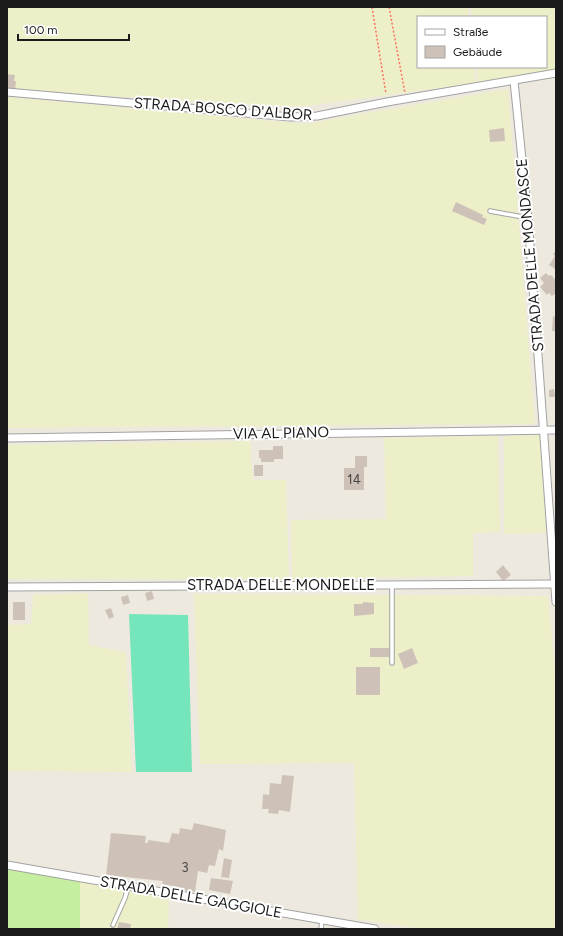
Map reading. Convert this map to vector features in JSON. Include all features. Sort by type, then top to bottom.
[{"type":"street","name":"STRADA BOSCO D'ALBOR","points":[[7,92],[291,117],[317,116],[387,102],[556,73]]},
{"type":"street","name":"STRADA DELLE MONDASCE","points":[[514,81],[528,218],[556,602]]},
{"type":"street","name":"VIA AL PIANO","points":[[7,438],[556,430]]},
{"type":"street","name":"STRADA DELLE MONDELLE","points":[[7,587],[554,584]]},
{"type":"street","name":"STRADA DELLE GAGGIOLE","points":[[7,865],[374,929]]},
{"type":"lane","points":[[490,211],[528,218]]},
{"type":"lane","points":[[392,585],[392,663]]},
{"type":"lane","points":[[112,926],[125,898],[128,886]]},
{"type":"lane","points":[[321,929],[322,920]]},
{"type":"path","points":[[372,7],[387,102]]},
{"type":"path","points":[[388,7],[407,99]]},
{"type":"green space","points":[[7,7],[468,7],[469,16],[417,16],[417,68],[474,68],[476,83],[299,107],[7,90]]},
{"type":"green space","points":[[556,7],[556,69],[478,84],[477,68],[547,68],[547,16],[472,16],[471,8]]},
{"type":"green space","points":[[508,89],[535,424],[7,428],[7,97],[307,124]]},
{"type":"green space","points":[[540,435],[546,533],[504,534],[504,436]]},
{"type":"green space","points":[[498,436],[500,532],[473,533],[473,576],[292,579],[291,520],[386,519],[384,438]]},
{"type":"green space","points":[[250,441],[253,480],[286,480],[289,579],[7,579],[7,445]]},
{"type":"green space","points":[[88,593],[89,645],[126,652],[132,772],[7,771],[7,625],[31,624],[33,595]]},
{"type":"green space","points":[[194,594],[548,596],[556,683],[556,929],[421,929],[358,919],[354,763],[200,764]]},
{"type":"green space","points":[[129,614],[188,615],[192,772],[136,772]]},
{"type":"green space","points":[[7,869],[80,881],[80,929],[7,929]]},
{"type":"green space","points":[[80,881],[169,898],[168,929],[80,929]]},
{"type":"building","points":[[7,74],[15,75],[15,90],[7,89]]},
{"type":"building","points":[[504,128],[505,141],[490,142],[489,130]]},
{"type":"building","points":[[456,202],[483,215],[482,217],[487,219],[484,225],[452,211]]},
{"type":"building","points":[[556,250],[556,270],[549,265],[555,256],[553,254]]},
{"type":"building","points":[[546,273],[549,276],[551,275],[556,280],[556,296],[554,294],[552,296],[549,293],[547,295],[540,287],[544,283],[540,278]]},
{"type":"building","points":[[553,316],[556,317],[556,331],[552,331]]},
{"type":"building","points":[[554,389],[555,397],[549,397],[549,390]]},
{"type":"building","points":[[273,446],[283,446],[283,459],[274,459],[274,462],[261,462],[261,458],[259,458],[259,450],[273,450]]},
{"type":"building","points":[[355,456],[367,456],[367,467],[364,467],[364,490],[344,490],[344,468],[355,468]]},
{"type":"building","points":[[254,465],[263,465],[263,476],[254,476]]},
{"type":"building","points":[[503,565],[511,575],[503,581],[496,572]]},
{"type":"building","points":[[152,591],[154,599],[147,601],[145,593]]},
{"type":"building","points":[[128,595],[130,603],[123,605],[121,597]]},
{"type":"building","points":[[13,602],[25,602],[25,620],[13,620]]},
{"type":"building","points":[[363,602],[374,603],[374,614],[354,616],[354,604],[363,604]]},
{"type":"building","points":[[111,608],[114,617],[109,619],[105,610]]},
{"type":"building","points":[[370,648],[389,648],[389,657],[370,657]]},
{"type":"building","points":[[412,648],[418,663],[404,669],[398,654]]},
{"type":"building","points":[[356,667],[380,667],[380,695],[356,695]]},
{"type":"building","points":[[282,775],[294,776],[290,812],[279,810],[278,814],[268,813],[269,809],[262,809],[263,794],[269,795],[270,783],[281,784]]},
{"type":"building","points":[[194,823],[226,830],[223,851],[219,849],[215,866],[209,865],[207,873],[198,871],[195,892],[177,890],[178,887],[162,884],[163,881],[106,875],[111,833],[146,836],[145,843],[148,843],[148,840],[169,843],[172,833],[179,834],[180,828],[192,830]]},
{"type":"building","points":[[224,858],[232,860],[229,878],[221,877]]},
{"type":"building","points":[[211,878],[233,881],[230,894],[209,890]]},
{"type":"building","points":[[119,922],[131,924],[130,929],[117,929]]}]
